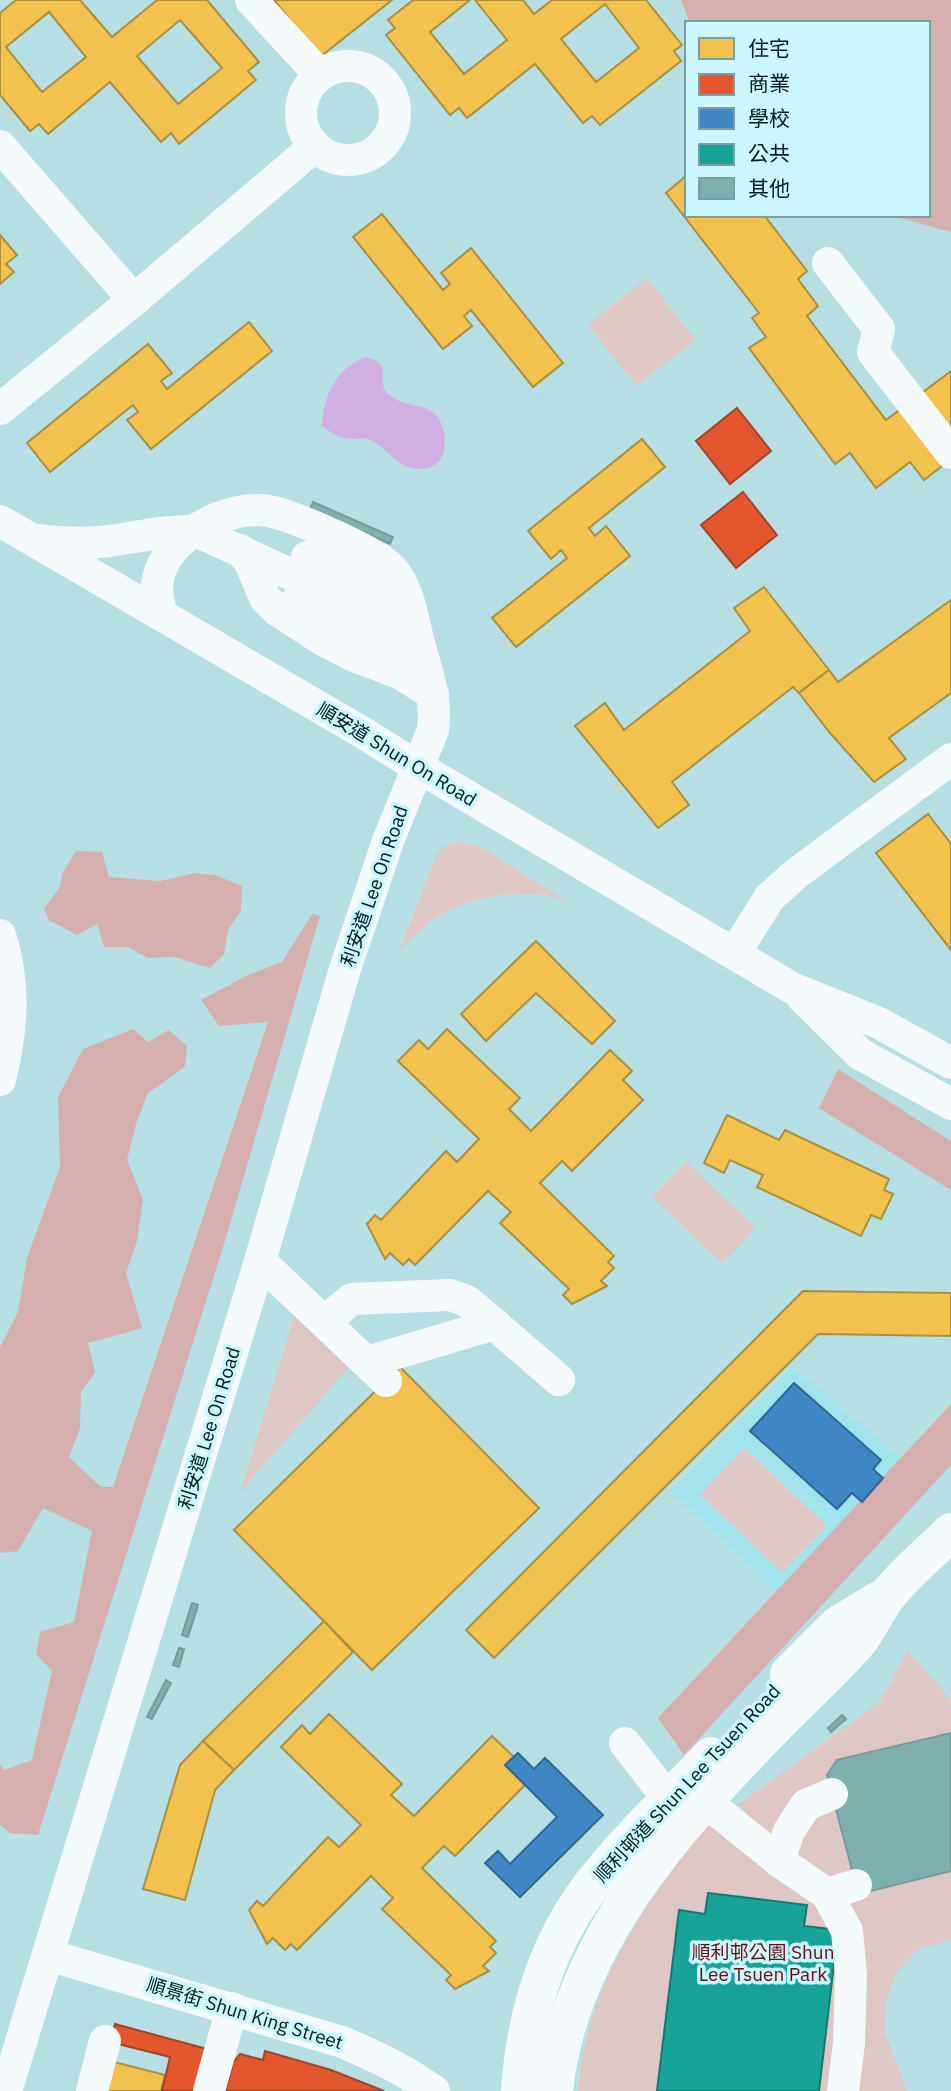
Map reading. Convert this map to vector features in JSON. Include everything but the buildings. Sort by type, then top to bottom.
[{"type":"main road","name":"順利邨道 Shun Lee Tsuen Road","points":[[520,2091],[527,2034],[536,1997],[559,1938],[593,1884],[626,1844],[743,1759],[856,1644],[888,1595],[951,1532]]},
{"type":"main road","name":"順利邨道 Shun Lee Tsuen Road","points":[[554,2091],[557,2060],[571,2012],[587,1972],[687,1800]]},
{"type":"street","points":[[251,0],[275,21],[320,75]]},
{"type":"street","points":[[333,68],[363,68],[376,75],[387,86],[396,114],[385,142],[373,152],[358,158],[335,157],[315,146],[306,133],[302,102],[309,87],[320,75],[333,68]]},
{"type":"street","points":[[0,146],[134,300]]},
{"type":"street","points":[[0,408],[134,300],[315,146]]},
{"type":"street","points":[[828,263],[879,329],[873,352],[951,453]]},
{"type":"street","name":"順安道 Shun On Road","points":[[0,522],[360,731],[792,988],[879,1023],[951,1063]]},
{"type":"street","points":[[30,539],[59,543],[93,542],[207,525],[416,631]]},
{"type":"street","points":[[207,525],[247,562],[416,631]]},
{"type":"street","points":[[162,615],[157,589],[160,571],[177,544],[207,525]]},
{"type":"street","points":[[247,562],[265,598],[295,623],[352,655],[399,673],[433,694]]},
{"type":"street","name":"利安道 Lee On Road","points":[[6,2091],[260,1261],[345,969],[388,841],[433,730],[433,694],[416,631]]},
{"type":"street","points":[[734,954],[770,897],[797,873],[951,759]]},
{"type":"street","points":[[0,935],[7,958],[12,1000],[11,1025],[0,1080]]},
{"type":"street","name":"順安道 Shun On Road","points":[[792,988],[860,1054],[951,1104]]},
{"type":"street","points":[[260,1261],[377,1371],[495,1324]]},
{"type":"street","points":[[326,1321],[352,1299],[450,1296],[467,1301],[559,1380]]},
{"type":"street","points":[[625,1744],[687,1800],[779,1861],[842,1890],[851,1974],[849,2043],[843,2091]]},
{"type":"street","points":[[779,1861],[789,1831],[806,1804],[832,1794]]},
{"type":"street","name":"順景街 Shun King Street","points":[[48,1955],[342,2042],[380,2058],[434,2091]]},
{"type":"street","points":[[209,2091],[232,2008]]},
{"type":"street","points":[[92,2091],[105,2041]]},
{"type":"shaded area","points":[[681,0],[951,0],[951,232],[896,217],[930,217],[930,21],[689,21]]},
{"type":"shaded area","points":[[366,357],[381,366],[384,389],[391,396],[436,415],[443,427],[445,442],[444,452],[434,465],[427,468],[409,468],[367,439],[343,438],[322,426],[325,404],[334,384],[347,368]]},
{"type":"shaded area","points":[[76,851],[102,852],[109,877],[160,881],[196,873],[215,875],[242,886],[241,911],[228,930],[224,954],[210,968],[174,957],[148,958],[128,947],[104,947],[97,924],[77,935],[49,920],[44,909],[60,887],[62,874]]},
{"type":"shaded area","points":[[312,914],[320,916],[224,1244],[38,1835],[10,1833],[0,1825],[0,1764],[4,1770],[32,1760],[52,1671],[36,1654],[40,1632],[74,1622],[92,1531],[43,1508],[18,1551],[0,1553],[0,1347],[18,1312],[27,1258],[60,1167],[58,1097],[83,1049],[133,1029],[148,1042],[169,1030],[187,1046],[185,1067],[148,1093],[136,1124],[127,1160],[143,1200],[137,1241],[126,1273],[142,1328],[88,1343],[95,1372],[81,1392],[80,1428],[69,1457],[101,1487],[113,1487],[268,1022],[219,1026],[201,1000],[246,976],[282,962]]},
{"type":"shaded area","points":[[838,1069],[951,1141],[951,1190],[819,1108]]},
{"type":"shaded area","points":[[792,1366],[910,1466],[783,1599],[671,1492]]},
{"type":"shaded area","points":[[951,1404],[951,1465],[684,1755],[658,1718]]},
{"type":"green space","points":[[647,278],[696,340],[637,386],[588,325]]},
{"type":"green space","points":[[462,842],[479,846],[570,903],[551,896],[530,894],[469,902],[430,922],[399,951],[436,856],[447,845]]},
{"type":"green space","points":[[686,1162],[756,1228],[722,1263],[652,1197]]},
{"type":"green space","points":[[296,1311],[350,1366],[240,1492]]},
{"type":"green space","points":[[745,1448],[827,1526],[782,1573],[700,1495]]},
{"type":"green space","name":"順利邨公園 Shun Lee Tsuen Park","points":[[907,1650],[951,1700],[951,1940],[919,1949],[897,1971],[886,2001],[885,2032],[907,2091],[578,2091],[583,2053],[606,1981],[642,1914],[686,1852],[710,1822],[727,1836],[748,1815],[739,1804],[880,1702]]}]
